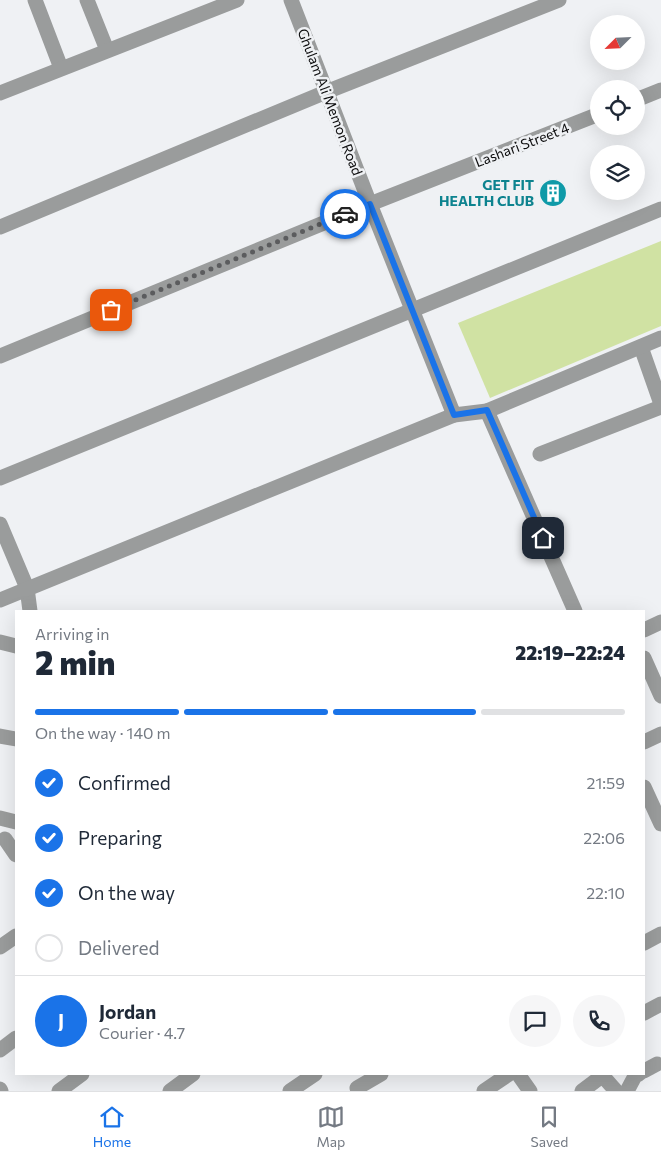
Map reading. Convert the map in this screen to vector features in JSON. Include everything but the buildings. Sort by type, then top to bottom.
[{"type":"street","points":[[35,0],[62,68]]},
{"type":"street","points":[[0,93],[238,0]]},
{"type":"street","name":"Ghulam Ali Memon Road","points":[[291,0],[454,415]]},
{"type":"street","points":[[0,227],[326,92],[559,0]]},
{"type":"street","points":[[91,1],[107,50]]},
{"type":"street","points":[[645,96],[661,90]]},
{"type":"street","name":"Lashari Street 4","points":[[0,356],[370,204],[590,118]]},
{"type":"street","points":[[0,478],[661,209]]},
{"type":"street","points":[[0,600],[454,415],[487,410],[661,338]]},
{"type":"street","points":[[540,454],[661,406],[641,347]]},
{"type":"street","points":[[487,410],[575,610]]},
{"type":"street","points":[[0,524],[27,588],[30,610]]},
{"type":"street","points":[[645,630],[661,622]]},
{"type":"street","points":[[0,642],[15,646]]},
{"type":"street","points":[[645,660],[661,696]]},
{"type":"street","points":[[645,742],[661,734]]},
{"type":"street","points":[[0,736],[15,739]]},
{"type":"street","points":[[645,788],[661,824]]},
{"type":"street","points":[[0,818],[15,822]]},
{"type":"street","points":[[7,837],[15,853]]},
{"type":"street","points":[[0,947],[15,937]]},
{"type":"street","points":[[645,1012],[661,1004]]},
{"type":"street","points":[[0,1050],[15,1039]]},
{"type":"street","points":[[58,1091],[81,1075]]},
{"type":"street","points":[[170,1091],[191,1075]]},
{"type":"street","points":[[290,1091],[314,1075]]},
{"type":"street","points":[[355,1084],[378,1075]]},
{"type":"street","points":[[491,1089],[508,1075]]},
{"type":"street","points":[[519,1075],[530,1091]]},
{"type":"street","points":[[582,1091],[601,1075],[616,1091]]},
{"type":"street","points":[[627,1091],[637,1075]]},
{"type":"green space","points":[[661,241],[661,326],[490,398],[458,323]]},
{"type":"way so far","points":[[111,310],[345,214]]},
{"type":"place","name":"GET FIT HEALTH CLUB","points":[[553,193]]},
{"type":"route","points":[[345,214],[370,204],[454,415],[487,410],[543,538]]}]
